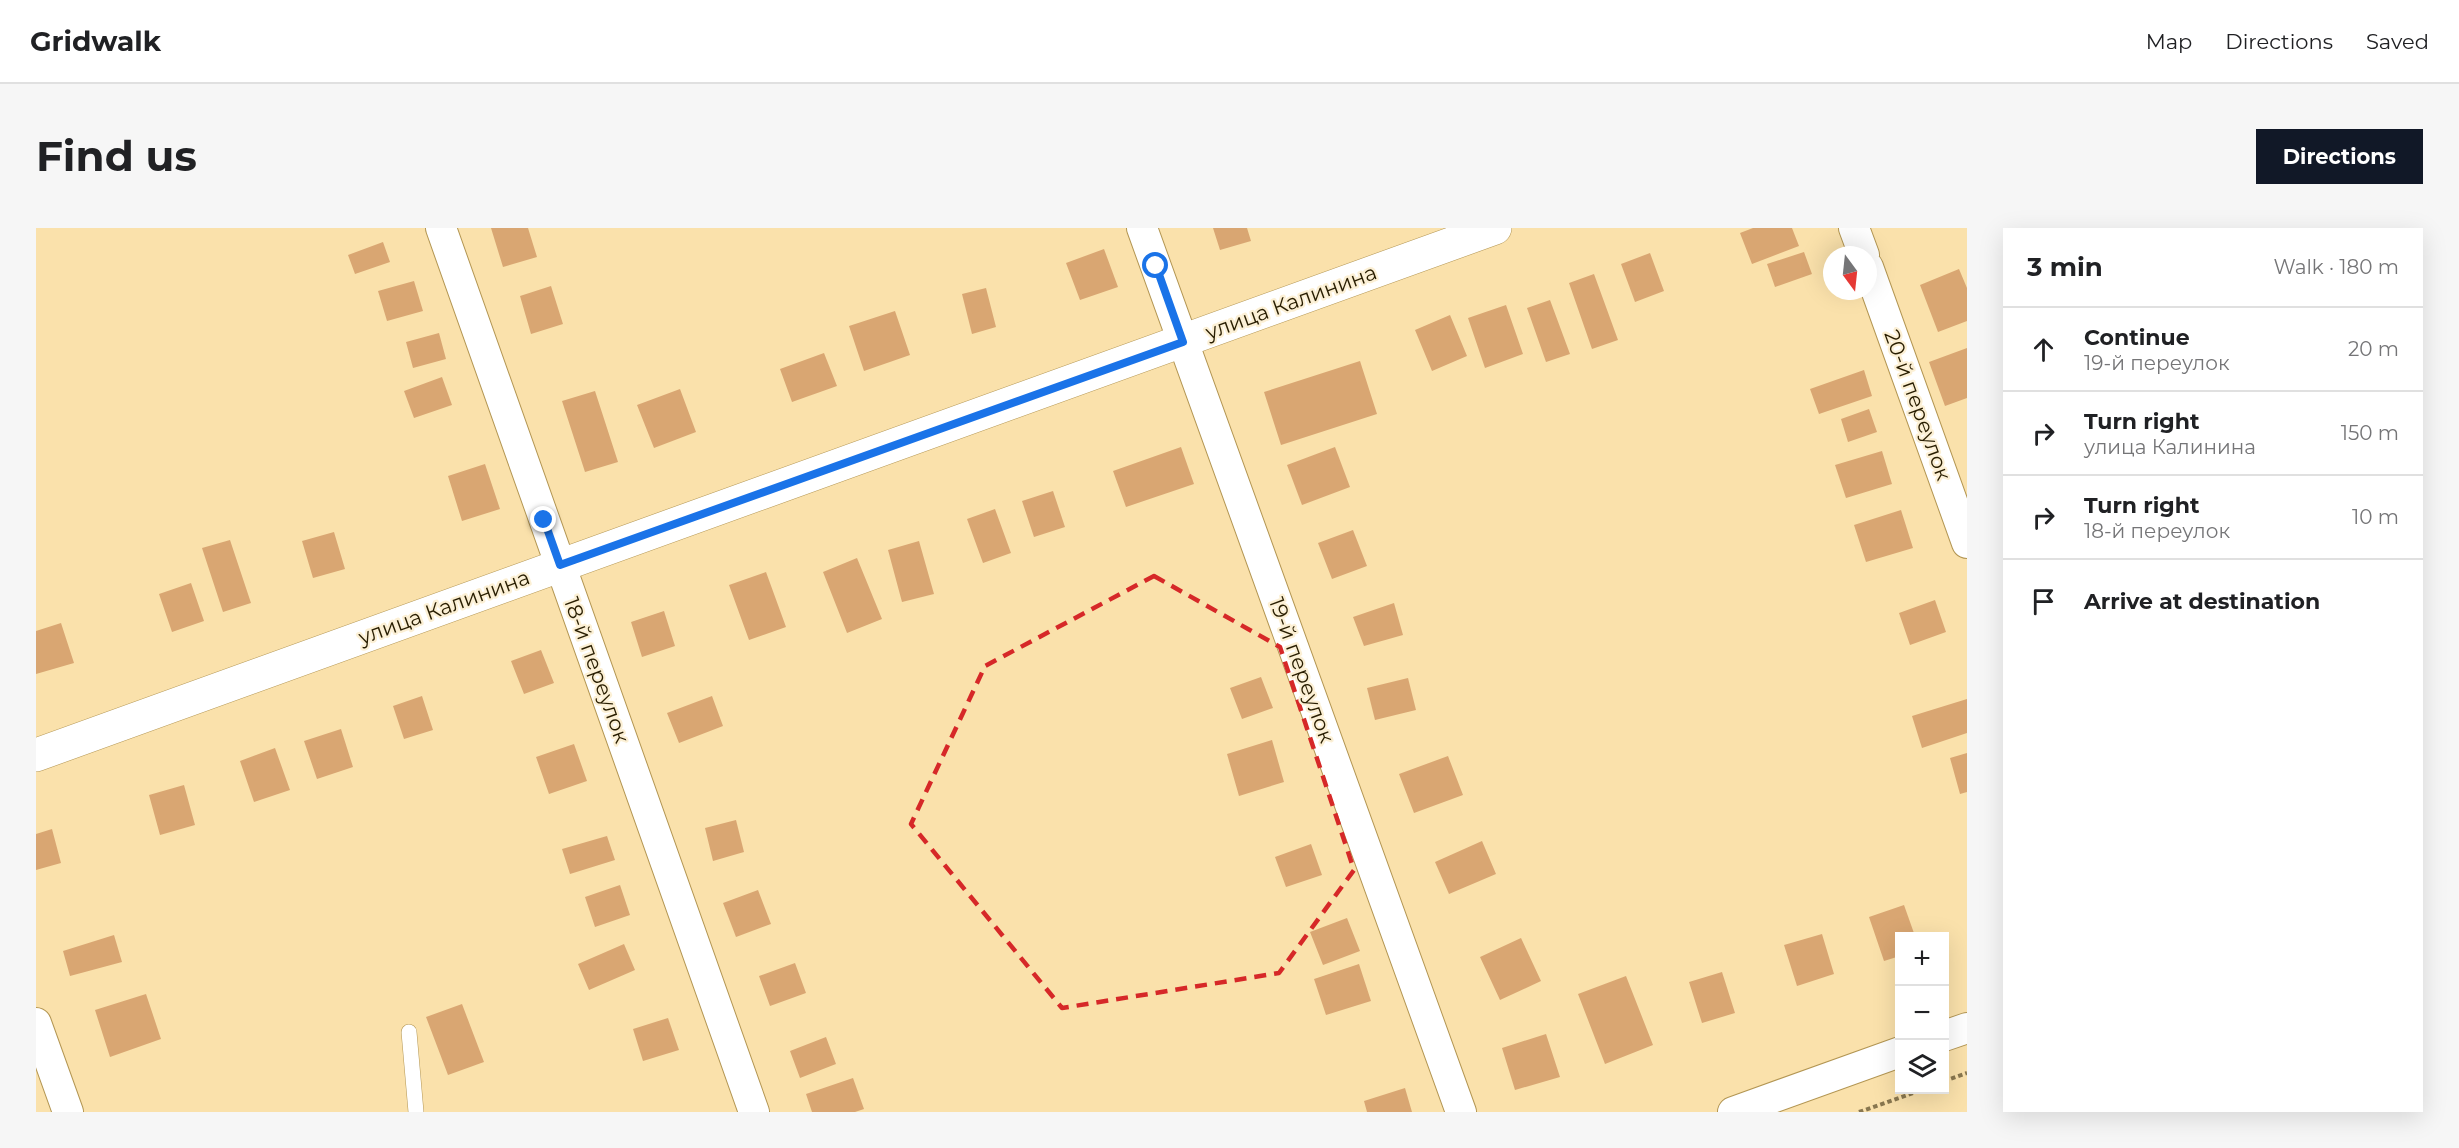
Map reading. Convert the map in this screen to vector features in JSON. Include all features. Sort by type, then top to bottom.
[{"type":"main road","name":"улица Калинина","points":[[36,755],[1495,228]]},
{"type":"street","name":"18-й переулок","points":[[441,228],[754,1112]]},
{"type":"street","name":"19-й переулок","points":[[1142,228],[1461,1112]]},
{"type":"street","points":[[1854,228],[1861,246]]},
{"type":"street","name":"20-й переулок","points":[[1877,292],[1967,543]]},
{"type":"street","points":[[36,1023],[68,1112]]},
{"type":"street","points":[[1949,1034],[1967,1028]]},
{"type":"street","points":[[1733,1112],[1895,1053]]},
{"type":"lane","points":[[409,1032],[416,1112]]},
{"type":"path","points":[[1949,1079],[1967,1073]]},
{"type":"path","points":[[1859,1112],[1908,1094]]},
{"type":"highlighted area","points":[[1154,576],[1280,647],[1354,870],[1279,973],[1062,1008],[911,824],[985,666]]},
{"type":"building","points":[[491,228],[528,228],[537,257],[503,267]]},
{"type":"building","points":[[1213,228],[1247,228],[1251,241],[1220,250]]},
{"type":"building","points":[[1753,228],[1792,228],[1799,246],[1752,264],[1740,233]]},
{"type":"building","points":[[383,242],[390,262],[355,274],[348,255]]},
{"type":"building","points":[[1104,249],[1118,287],[1080,300],[1066,263]]},
{"type":"building","points":[[1804,252],[1812,274],[1775,287],[1767,264]]},
{"type":"building","points":[[1650,253],[1664,291],[1635,302],[1621,264]]},
{"type":"building","points":[[1959,269],[1967,288],[1967,321],[1938,332],[1920,285]]},
{"type":"building","points":[[1594,274],[1618,340],[1592,349],[1569,283]]},
{"type":"building","points":[[414,281],[423,311],[387,321],[378,291]]},
{"type":"building","points":[[551,286],[563,324],[531,334],[520,296]]},
{"type":"building","points":[[986,288],[996,327],[972,334],[962,294]]},
{"type":"building","points":[[1550,300],[1570,354],[1546,362],[1527,308]]},
{"type":"building","points":[[1506,305],[1523,354],[1485,368],[1468,318]]},
{"type":"building","points":[[895,311],[910,355],[864,371],[849,326]]},
{"type":"building","points":[[1450,315],[1467,356],[1432,371],[1415,330]]},
{"type":"building","points":[[439,333],[446,359],[413,368],[406,342]]},
{"type":"building","points":[[1967,348],[1967,398],[1945,406],[1929,362]]},
{"type":"building","points":[[824,353],[837,386],[792,402],[780,369]]},
{"type":"building","points":[[1360,361],[1377,414],[1281,445],[1264,392]]},
{"type":"building","points":[[1864,370],[1872,396],[1819,414],[1810,389]]},
{"type":"building","points":[[442,377],[452,405],[414,418],[404,391]]},
{"type":"building","points":[[680,389],[696,432],[654,448],[637,405]]},
{"type":"building","points":[[595,391],[618,462],[585,472],[562,401]]},
{"type":"building","points":[[1869,409],[1877,432],[1848,442],[1841,419]]},
{"type":"building","points":[[1181,447],[1194,484],[1126,507],[1113,471]]},
{"type":"building","points":[[1335,447],[1350,487],[1302,505],[1287,465]]},
{"type":"building","points":[[1882,451],[1892,484],[1846,498],[1835,465]]},
{"type":"building","points":[[485,464],[500,509],[462,521],[448,476]]},
{"type":"building","points":[[1053,491],[1065,527],[1034,537],[1022,501]]},
{"type":"building","points":[[995,509],[1011,553],[983,563],[967,519]]},
{"type":"building","points":[[1901,510],[1913,548],[1866,562],[1854,525]]},
{"type":"building","points":[[1353,530],[1367,566],[1332,579],[1318,543]]},
{"type":"building","points":[[334,532],[345,569],[313,578],[302,541]]},
{"type":"building","points":[[230,540],[251,603],[223,612],[202,548]]},
{"type":"building","points":[[919,541],[934,594],[902,602],[888,550]]},
{"type":"building","points":[[857,558],[882,619],[847,633],[823,572]]},
{"type":"building","points":[[766,572],[786,627],[749,640],[729,585]]},
{"type":"building","points":[[191,583],[204,621],[172,632],[159,594]]},
{"type":"building","points":[[1935,600],[1946,632],[1910,645],[1899,613]]},
{"type":"building","points":[[1394,603],[1403,635],[1364,646],[1353,617]]},
{"type":"building","points":[[664,611],[675,646],[642,657],[631,622]]},
{"type":"building","points":[[61,623],[74,663],[36,674],[36,631]]},
{"type":"building","points":[[541,650],[554,683],[524,694],[511,661]]},
{"type":"building","points":[[1261,677],[1273,708],[1242,719],[1230,688]]},
{"type":"building","points":[[1408,678],[1416,710],[1375,720],[1367,688]]},
{"type":"building","points":[[422,696],[433,730],[404,739],[393,706]]},
{"type":"building","points":[[712,696],[723,726],[679,743],[667,713]]},
{"type":"building","points":[[1967,699],[1967,733],[1922,748],[1912,716]]},
{"type":"building","points":[[341,729],[353,767],[317,779],[304,741]]},
{"type":"building","points":[[1272,740],[1284,782],[1239,796],[1227,754]]},
{"type":"building","points":[[574,744],[587,781],[549,794],[536,757]]},
{"type":"building","points":[[275,748],[290,790],[254,802],[240,761]]},
{"type":"building","points":[[1967,753],[1967,792],[1960,794],[1950,758]]},
{"type":"building","points":[[1448,756],[1463,795],[1414,813],[1399,774]]},
{"type":"building","points":[[184,785],[195,825],[160,835],[149,795]]},
{"type":"building","points":[[736,820],[744,852],[713,861],[705,828]]},
{"type":"building","points":[[52,829],[61,863],[36,870],[36,834]]},
{"type":"building","points":[[607,836],[615,860],[570,874],[562,849]]},
{"type":"building","points":[[1482,841],[1496,874],[1449,894],[1435,862]]},
{"type":"building","points":[[1311,844],[1322,875],[1286,887],[1275,857]]},
{"type":"building","points":[[620,885],[630,915],[595,927],[585,897]]},
{"type":"building","points":[[758,890],[771,924],[736,937],[723,903]]},
{"type":"building","points":[[1904,905],[1914,932],[1895,932],[1895,958],[1884,961],[1869,917]]},
{"type":"building","points":[[1347,918],[1360,951],[1323,965],[1310,932]]},
{"type":"building","points":[[1822,934],[1834,974],[1797,986],[1784,945]]},
{"type":"building","points":[[114,935],[122,962],[70,976],[63,951]]},
{"type":"building","points":[[1521,938],[1541,981],[1500,1000],[1480,957]]},
{"type":"building","points":[[624,944],[635,970],[589,990],[578,964]]},
{"type":"building","points":[[795,963],[806,993],[770,1006],[759,976]]},
{"type":"building","points":[[1359,964],[1371,1001],[1326,1015],[1314,979]]},
{"type":"building","points":[[1722,972],[1735,1013],[1702,1023],[1689,982]]},
{"type":"building","points":[[1626,976],[1653,1045],[1605,1064],[1578,994]]},
{"type":"building","points":[[146,994],[161,1039],[110,1057],[95,1010]]},
{"type":"building","points":[[462,1004],[484,1062],[448,1075],[426,1017]]},
{"type":"building","points":[[668,1018],[679,1050],[643,1061],[633,1029]]},
{"type":"building","points":[[1546,1034],[1560,1077],[1515,1090],[1502,1048]]},
{"type":"building","points":[[826,1037],[836,1064],[800,1078],[790,1051]]},
{"type":"building","points":[[853,1078],[864,1109],[855,1112],[812,1112],[806,1094]]},
{"type":"building","points":[[1405,1088],[1412,1112],[1367,1112],[1364,1101]]},
{"type":"route","points":[[544,520],[560,565],[1183,342],[1156,266]]}]
